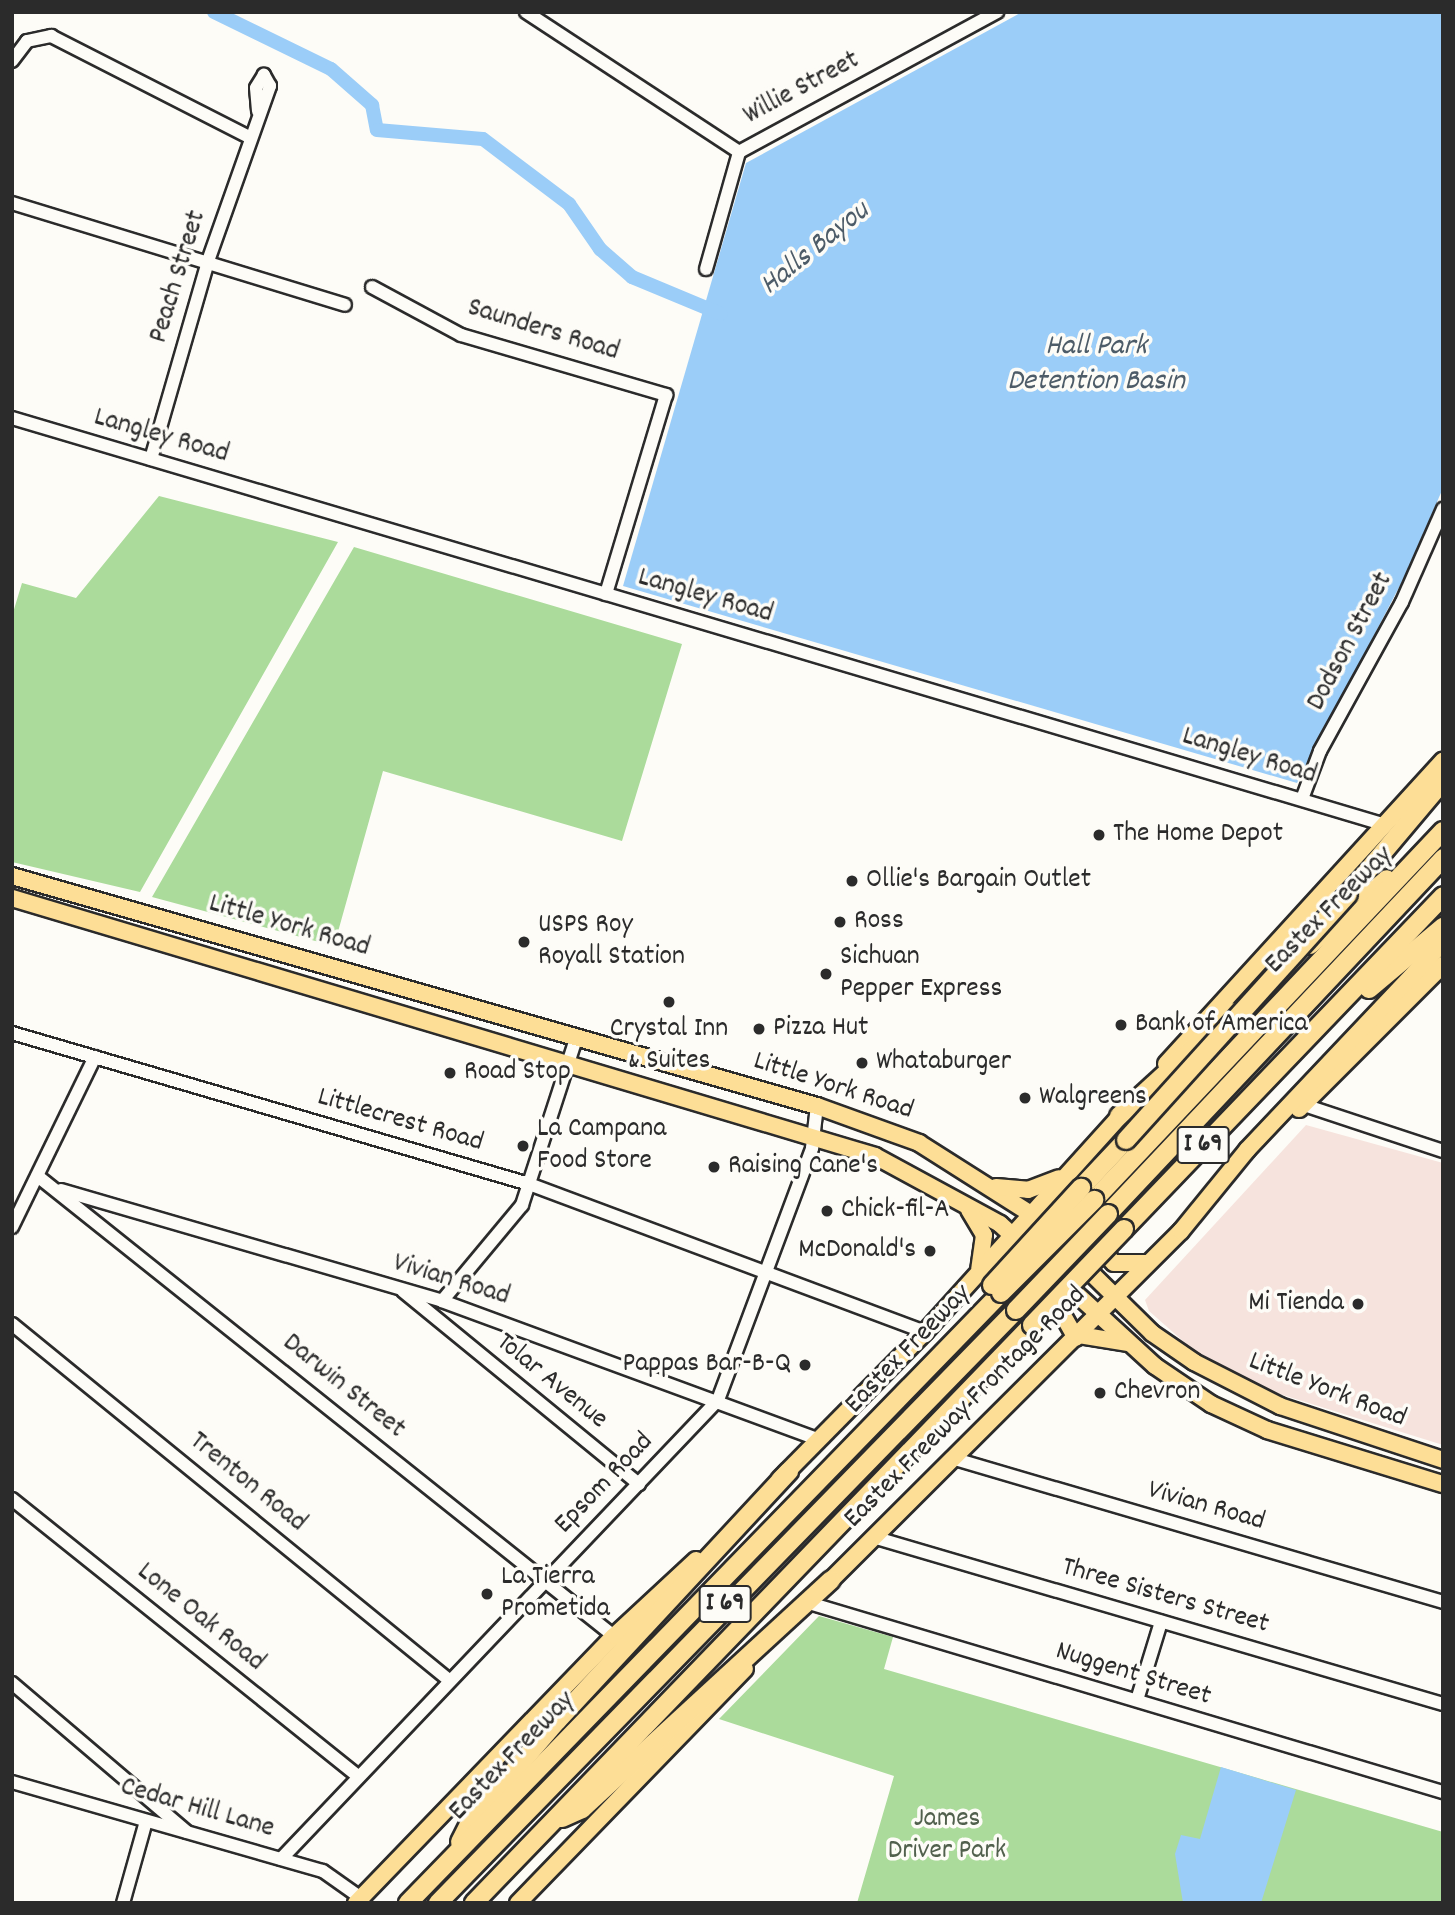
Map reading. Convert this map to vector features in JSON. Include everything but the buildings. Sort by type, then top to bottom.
[{"type":"highway","points":[[1087,1194],[1126,1140],[1348,894],[1443,781]]},
{"type":"highway","name":"Eastex Freeway","points":[[408,1903],[947,1348],[996,1289],[1087,1194],[1409,870],[1443,831]]},
{"type":"highway","name":"I 69","points":[[438,1903],[1016,1310],[1443,858]]},
{"type":"highway","points":[[1119,1116],[1381,882],[1409,870]]},
{"type":"highway","name":"I 69","points":[[474,1903],[1032,1325],[1282,1060],[1443,896]]},
{"type":"highway","points":[[1282,1060],[1443,928]]},
{"type":"highway","points":[[452,1858],[470,1822],[557,1721],[789,1471]]},
{"type":"highway","points":[[553,1822],[582,1809],[831,1580]]},
{"type":"main road","points":[[358,1900],[614,1636],[789,1471],[925,1332],[1443,761]]},
{"type":"main road","name":"Little York Road","points":[[12,876],[817,1106],[932,1150],[1031,1214],[1168,1345],[1224,1380],[1365,1436],[1443,1460]]},
{"type":"main road","name":"Little York Road","points":[[12,898],[397,1017],[810,1134],[919,1174],[1012,1235],[1131,1344],[1233,1415],[1354,1458],[1443,1484]]},
{"type":"main road","name":"Eastex Freeway Frontage Road","points":[[518,1903],[873,1537],[1077,1337],[1187,1223],[1443,943]]},
{"type":"main road","points":[[1187,1223],[1443,965]]},
{"type":"main road","points":[[397,1017],[405,988]]},
{"type":"main road","points":[[919,1174],[932,1150]]},
{"type":"main road","points":[[992,1187],[1028,1190],[1064,1176]]},
{"type":"main road","points":[[1064,1176],[1059,1205],[1078,1229],[1114,1263],[1136,1268],[1149,1262]]},
{"type":"main road","points":[[961,1200],[984,1235],[982,1268]]},
{"type":"main road","points":[[982,1268],[1005,1261],[1035,1279],[1062,1307],[1077,1337],[1131,1344]]},
{"type":"main road","points":[[1354,1458],[1365,1436]]},
{"type":"street","points":[[526,12],[739,152]]},
{"type":"street","name":"Willie Street","points":[[706,269],[739,152],[997,12]]},
{"type":"street","points":[[12,61],[27,41],[51,36],[249,137]]},
{"type":"street","name":"Peach Street","points":[[151,459],[208,261],[258,111]]},
{"type":"street","points":[[12,203],[345,305]]},
{"type":"street","name":"Saunders Road","points":[[372,286],[461,335],[666,395],[606,594]]},
{"type":"street","name":"Langley Road","points":[[12,418],[1384,824]]},
{"type":"street","name":"Dodson Street","points":[[1302,799],[1320,751],[1438,533],[1443,509]]},
{"type":"street","name":"Littlecrest Road","points":[[12,1033],[529,1184],[925,1332]]},
{"type":"street","points":[[442,1301],[510,1224],[529,1184],[577,1036]]},
{"type":"street","points":[[12,1227],[40,1178],[95,1058]]},
{"type":"street","points":[[1304,1105],[1443,1151]]},
{"type":"street","name":"Epsom Road","points":[[281,1859],[718,1400],[811,1148],[810,1134],[817,1106]]},
{"type":"street","name":"Darwin Street","points":[[40,1178],[61,1190],[614,1636]]},
{"type":"street","name":"Vivian Road","points":[[61,1190],[442,1301],[718,1400],[820,1440]]},
{"type":"street","name":"Tolar Avenue","points":[[402,1290],[639,1484]]},
{"type":"street","name":"Trenton Road","points":[[12,1324],[450,1681]]},
{"type":"street","name":"Vivian Road","points":[[955,1459],[1443,1602]]},
{"type":"street","name":"Lone Oak Road","points":[[12,1499],[358,1776]]},
{"type":"street","name":"Three Sisters Street","points":[[873,1537],[1443,1704]]},
{"type":"street","name":"Nuggent Street","points":[[809,1603],[1443,1792]]},
{"type":"street","points":[[1137,1700],[1161,1622]]},
{"type":"street","points":[[12,1683],[187,1833]]},
{"type":"street","name":"Cedar Hill Lane","points":[[12,1782],[337,1877],[358,1900]]},
{"type":"street","points":[[123,1903],[146,1821]]},
{"type":"shaded area","points":[[1306,1125],[1443,1163],[1443,1445],[1270,1391],[1192,1349],[1149,1311],[1145,1300]]},
{"type":"green space","points":[[159,496],[338,542],[140,892],[12,862],[12,616],[22,583],[76,598]]},
{"type":"green space","points":[[354,547],[682,644],[622,841],[383,771],[334,946],[152,897]]},
{"type":"green space","name":"James Driver Park","points":[[819,1616],[893,1637],[884,1669],[1443,1832],[1443,1903],[857,1903],[894,1776],[719,1719]]},
{"type":"water","name":"Hall Park Detention Basin","points":[[1022,12],[1443,12],[1443,488],[1407,572],[1297,783],[623,586],[746,163]]},
{"type":"water","points":[[1221,1767],[1296,1790],[1261,1903],[1183,1903],[1175,1854],[1181,1835],[1200,1839]]},
{"type":"waterway","name":"Halls Bayou","points":[[214,12],[331,69],[372,105],[377,130],[483,139],[569,204],[600,249],[632,277],[721,314]]},
{"type":"place","name":"The Home Depot","points":[[1099,835]]},
{"type":"place","name":"Ollie's Bargain Outlet","points":[[852,881]]},
{"type":"place","name":"Ross","points":[[840,922]]},
{"type":"place","name":"USPS Roy Royall Station","points":[[524,942]]},
{"type":"place","name":"Sichuan Pepper Express","points":[[826,974]]},
{"type":"place","name":"Crystal Inn & Suites","points":[[669,1002]]},
{"type":"place","name":"Bank of America","points":[[1121,1025]]},
{"type":"place","name":"Pizza Hut","points":[[759,1029]]},
{"type":"place","name":"Whataburger","points":[[862,1063]]},
{"type":"place","name":"Road Stop","points":[[450,1073]]},
{"type":"place","name":"Walgreens","points":[[1025,1098]]},
{"type":"place","name":"La Campana Food Store","points":[[523,1146]]},
{"type":"place","name":"Raising Cane's","points":[[714,1167]]},
{"type":"place","name":"Chick-fil-A","points":[[827,1211]]},
{"type":"place","name":"McDonald's","points":[[930,1251]]},
{"type":"place","name":"Mi Tienda","points":[[1358,1304]]},
{"type":"place","name":"Pappas Bar-B-Q","points":[[805,1365]]},
{"type":"place","name":"Chevron","points":[[1100,1393]]},
{"type":"place","name":"La Tierra Prometida","points":[[487,1594]]}]
